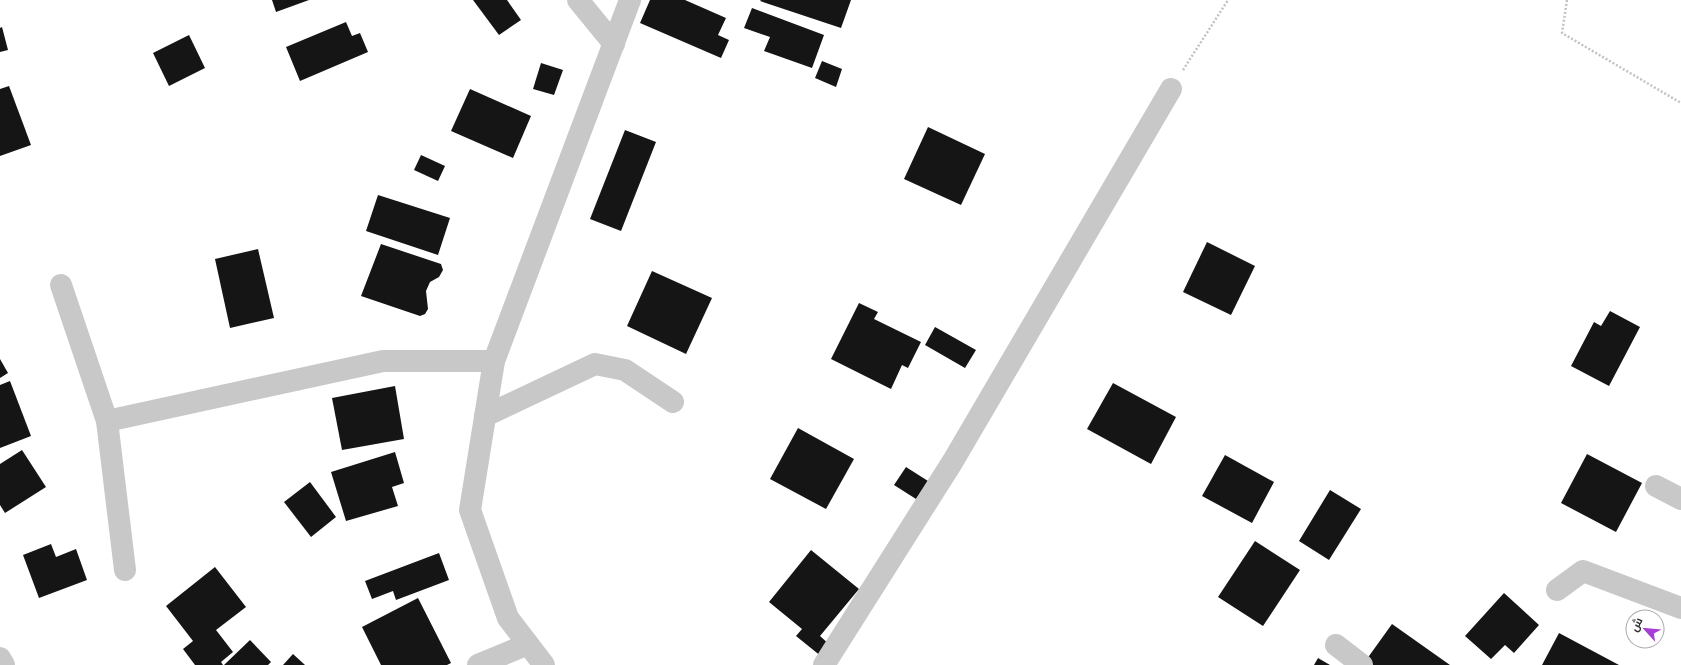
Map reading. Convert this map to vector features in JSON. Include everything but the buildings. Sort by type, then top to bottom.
[{"type":"street","points":[[578,0],[614,44]]},
{"type":"street","points":[[544,665],[508,618],[470,510],[494,361],[630,0]]},
{"type":"street","points":[[824,665],[953,461],[1172,89]]},
{"type":"street","points":[[61,285],[108,421],[125,570]]},
{"type":"street","points":[[108,421],[383,361],[494,361]]},
{"type":"street","points":[[485,416],[595,364],[625,370],[673,402]]},
{"type":"street","points":[[1656,486],[1681,499]]},
{"type":"street","points":[[1557,590],[1583,571],[1681,608]]},
{"type":"street","points":[[478,665],[528,644]]},
{"type":"street","points":[[1336,644],[1362,665]]},
{"type":"street","points":[[0,658],[4,665]]},
{"type":"path","points":[[1172,89],[1228,0]]},
{"type":"path","points":[[1566,0],[1562,33],[1681,103]]}]
